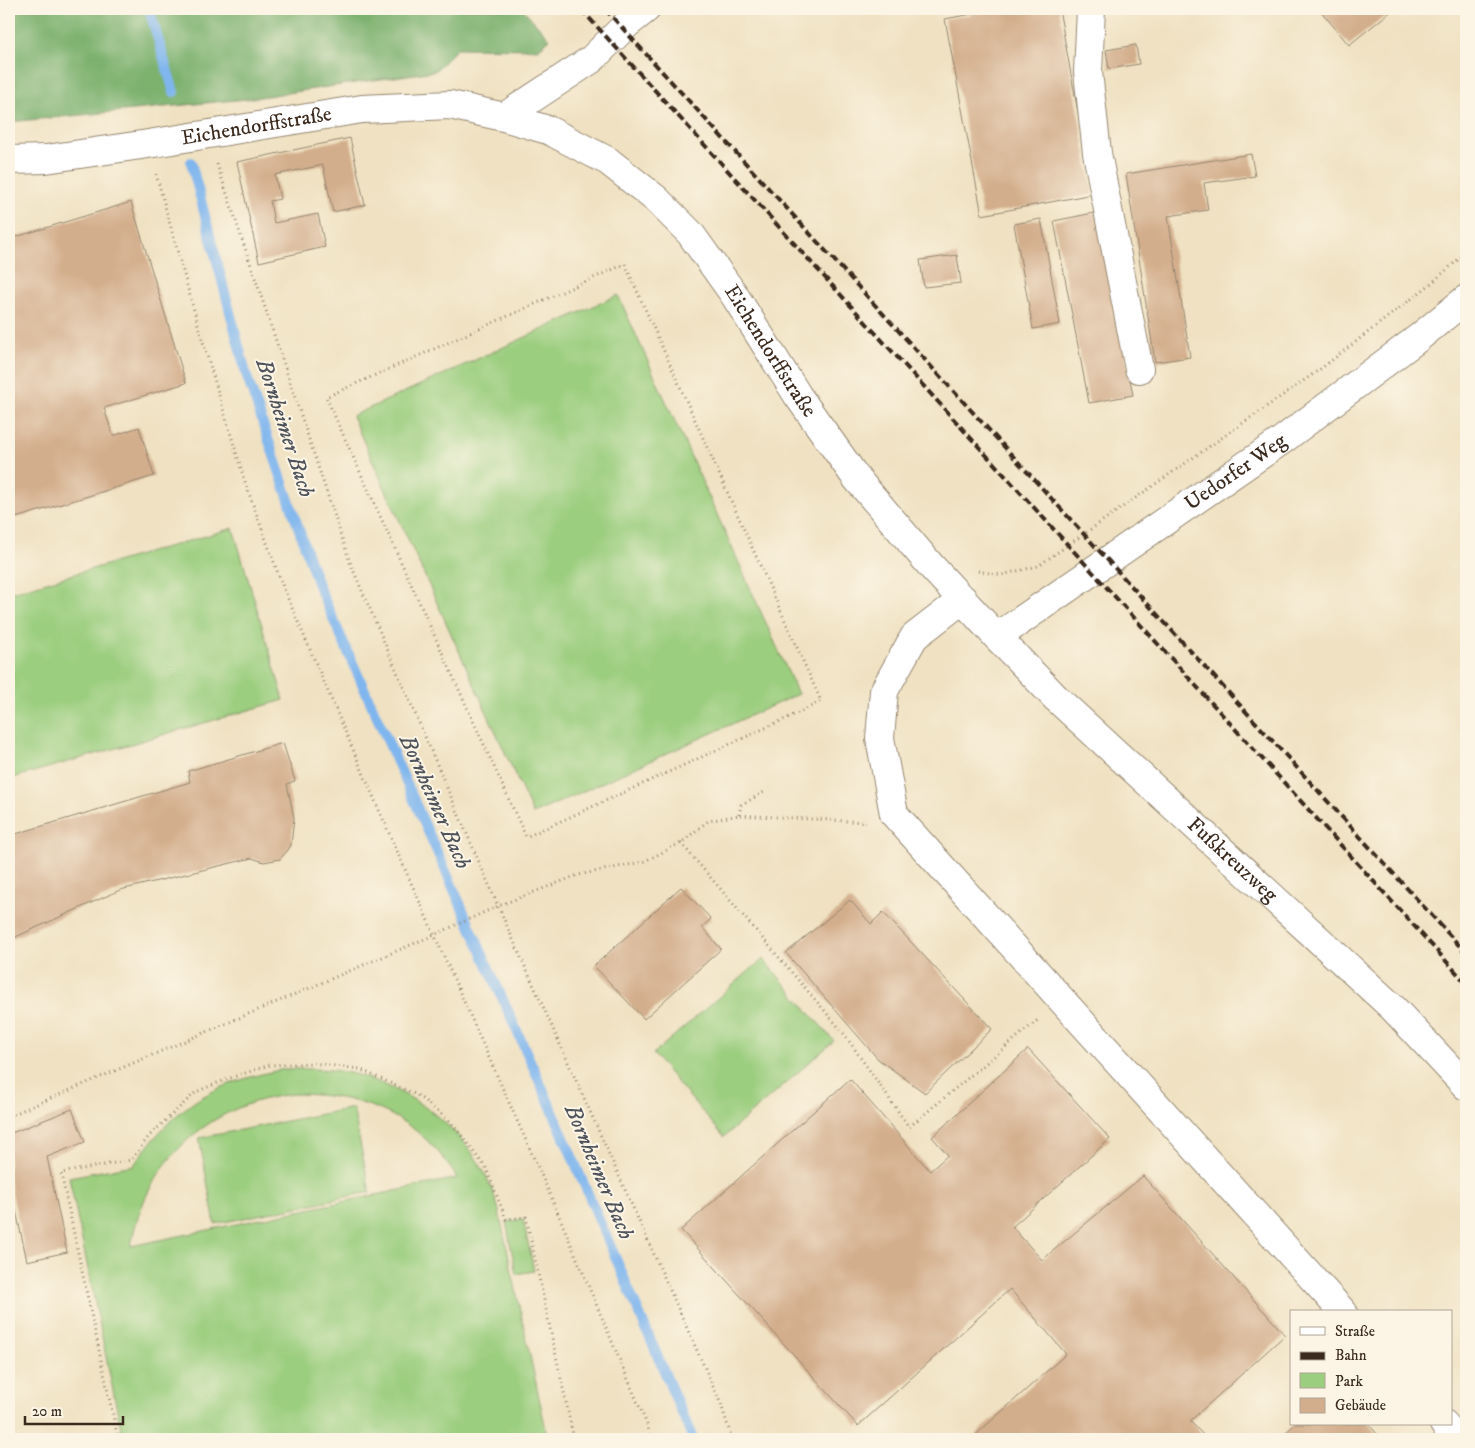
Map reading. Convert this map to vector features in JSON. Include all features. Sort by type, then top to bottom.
[{"type":"street","points":[[504,117],[592,59],[627,24],[646,9]]},
{"type":"street","points":[[1091,9],[1088,72],[1097,152],[1139,369]]},
{"type":"street","name":"Eichendorffstraße","points":[[9,160],[46,158],[148,144],[362,109],[450,105],[504,117],[548,130],[608,161],[656,199],[690,233],[733,293],[798,396],[857,479],[997,637]]},
{"type":"street","name":"Uedorfer Weg","points":[[997,637],[1281,441],[1417,339],[1466,299]]},
{"type":"street","points":[[963,599],[914,637],[884,691],[880,738],[894,814],[1056,992],[1073,1015],[1149,1096],[1341,1310]]},
{"type":"street","name":"Fußkreuzweg","points":[[997,637],[1056,698],[1393,1008],[1466,1086]]},
{"type":"street","points":[[1446,1426],[1457,1439]]},
{"type":"path","points":[[213,134],[217,169],[351,565],[498,906],[722,1404],[732,1439]]},
{"type":"path","points":[[148,144],[200,332],[240,466],[283,587],[434,935],[548,1190],[648,1427],[651,1439]]},
{"type":"path","points":[[625,264],[822,701],[796,714],[526,838],[326,398],[625,264]]},
{"type":"path","points":[[739,815],[741,805],[766,791]]},
{"type":"path","points":[[9,1116],[498,906],[578,875],[644,862],[681,843],[708,821],[739,815],[867,822]]},
{"type":"path","points":[[681,843],[842,1031],[909,1127],[1040,1018]]},
{"type":"path","points":[[118,1439],[61,1173],[131,1160],[149,1136],[196,1092],[227,1078],[270,1065],[313,1063],[359,1069],[417,1095],[450,1121],[486,1168],[506,1219],[526,1217],[574,1439]]},
{"type":"green space","points":[[9,9],[523,9],[550,39],[538,49],[458,48],[435,71],[247,99],[9,122]]},
{"type":"green space","points":[[618,295],[798,694],[533,814],[352,416]]},
{"type":"green space","points":[[233,528],[284,700],[9,779],[9,593]]},
{"type":"green space","points":[[763,959],[834,1041],[724,1137],[653,1054]]},
{"type":"green space","points":[[285,1069],[318,1069],[342,1071],[370,1079],[409,1097],[444,1122],[460,1137],[486,1176],[498,1207],[548,1439],[123,1439],[69,1177],[134,1165],[165,1126],[198,1099],[237,1081]],"holes":[[[292,1094],[342,1098],[365,1104],[407,1124],[442,1157],[457,1178],[131,1246],[138,1216],[150,1188],[166,1164],[185,1142],[208,1124],[233,1110],[262,1100]]]},
{"type":"green space","points":[[353,1108],[370,1192],[215,1224],[199,1138]]},
{"type":"green space","points":[[523,1219],[534,1271],[516,1274],[506,1222]]},
{"type":"building","points":[[999,9],[1059,9],[1093,194],[982,215],[945,19]]},
{"type":"building","points":[[1319,9],[1394,9],[1349,45]]},
{"type":"building","points":[[1136,45],[1139,64],[1109,69],[1106,50]]},
{"type":"building","points":[[350,138],[365,205],[333,212],[323,165],[275,175],[280,199],[270,201],[274,223],[318,214],[325,247],[259,262],[237,162]]},
{"type":"building","points":[[1251,154],[1255,176],[1204,183],[1208,210],[1168,216],[1190,357],[1155,362],[1126,174]]},
{"type":"building","points":[[131,202],[186,383],[104,408],[113,436],[139,427],[154,476],[9,520],[9,239]]},
{"type":"building","points":[[1098,212],[1133,395],[1089,403],[1054,221]]},
{"type":"building","points":[[1041,219],[1060,324],[1033,329],[1014,224]]},
{"type":"building","points":[[957,255],[961,283],[924,287],[920,260]]},
{"type":"building","points":[[283,743],[295,781],[287,784],[294,818],[291,845],[280,859],[264,862],[252,858],[120,890],[9,940],[9,836],[190,782],[188,771]]},
{"type":"building","points":[[681,887],[711,919],[702,927],[721,949],[644,1019],[594,966]]},
{"type":"building","points":[[850,900],[871,924],[883,912],[992,1029],[925,1093],[878,1059],[786,953]]},
{"type":"building","points":[[1028,1049],[1110,1139],[1012,1227],[1042,1260],[1143,1176],[1285,1335],[1190,1421],[1207,1439],[971,1439],[1066,1354],[1010,1289],[858,1426],[681,1230],[850,1079],[930,1171],[948,1155],[932,1137]]},
{"type":"building","points":[[72,1109],[85,1142],[47,1157],[67,1252],[27,1261],[9,1179],[9,1134]]},
{"type":"building","points":[[1293,1426],[1370,1426],[1382,1439],[1279,1439]]},
{"type":"waterway","name":"Bornheimer Bach","points":[[149,9],[174,92]]},
{"type":"waterway","name":"Bornheimer Bach","points":[[191,162],[247,377],[318,585],[554,1114],[693,1439]]},
{"type":"railway","points":[[581,9],[1466,983]]},
{"type":"railway","points":[[605,9],[1466,953]]}]
